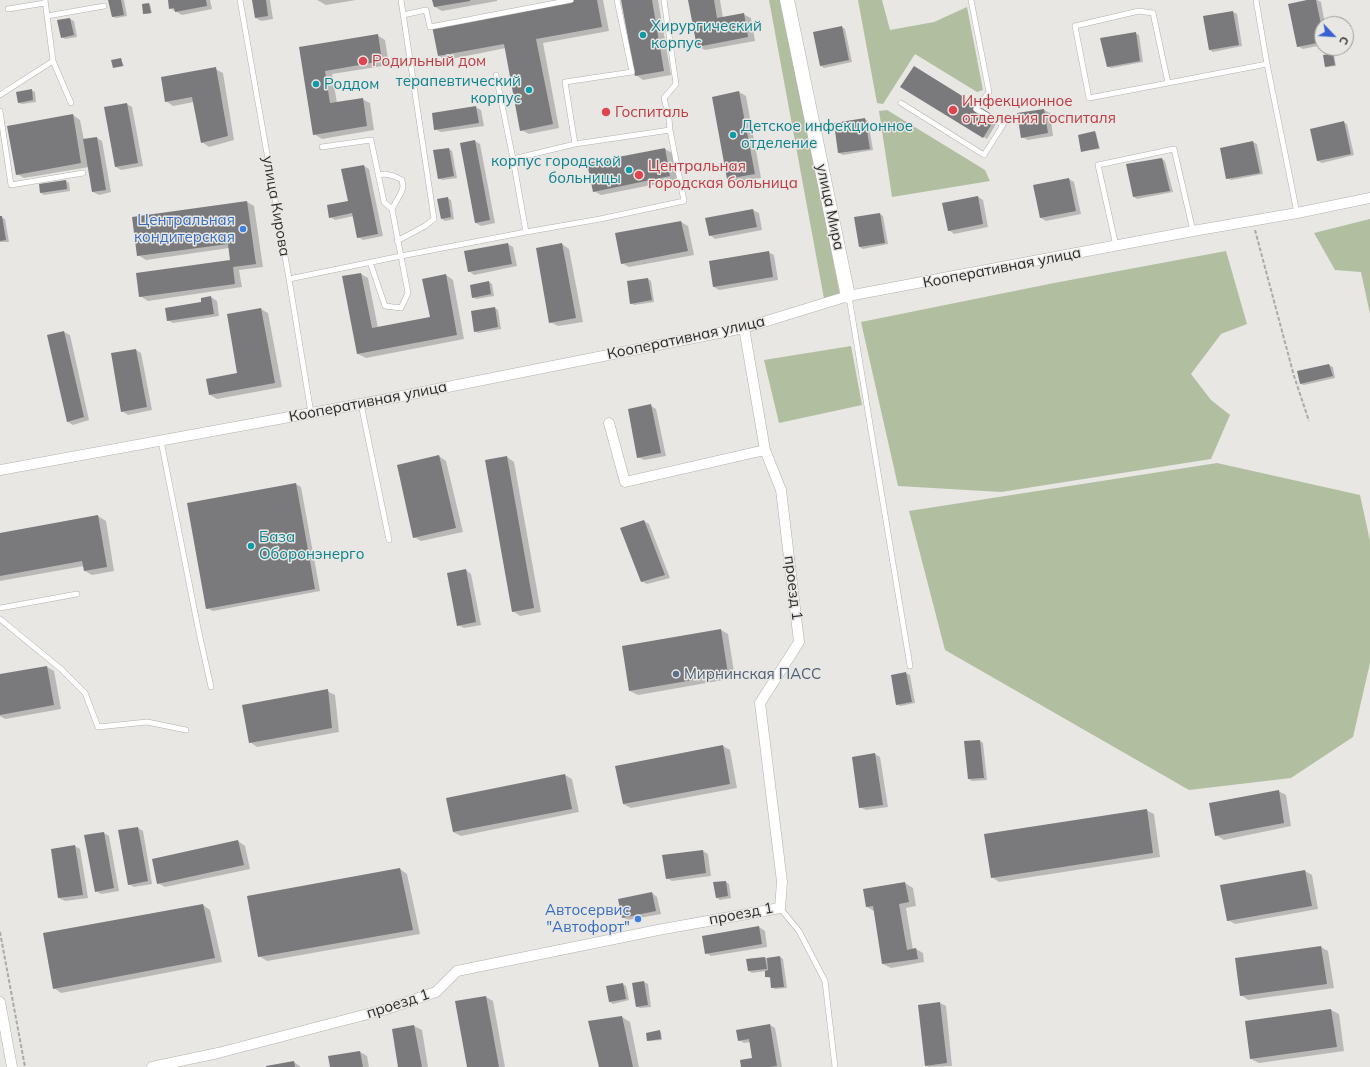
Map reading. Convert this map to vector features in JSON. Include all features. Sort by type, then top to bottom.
[{"type":"street","name":"улица Мира","points":[[788,0],[848,296]]},
{"type":"street","name":"Кооперативная улица","points":[[0,470],[361,404],[744,328],[848,296],[1193,231],[1297,213],[1370,198]]},
{"type":"street","name":"проезд 1","points":[[152,1067],[218,1052],[387,1009],[436,992],[456,971],[658,930],[780,908],[782,882],[760,703],[799,642],[781,490],[765,450],[744,328]]},
{"type":"street","points":[[609,423],[625,482],[765,450]]},
{"type":"street","points":[[0,1002],[12,1067]]},
{"type":"lane","name":"улица Кирова","points":[[240,0],[311,413]]},
{"type":"lane","points":[[397,241],[434,219],[402,0]]},
{"type":"lane","points":[[404,14],[426,10],[430,27],[571,0]]},
{"type":"lane","points":[[575,144],[565,82],[632,72],[617,0]]},
{"type":"lane","points":[[289,279],[684,202],[664,98],[676,84],[664,0]]},
{"type":"lane","points":[[902,103],[984,155],[1003,125],[976,109],[989,92],[971,0]]},
{"type":"lane","points":[[1256,0],[1267,64],[1297,213]]},
{"type":"lane","points":[[8,9],[45,2],[53,61],[71,103]]},
{"type":"lane","points":[[47,16],[104,6]]},
{"type":"lane","points":[[1168,83],[1153,13],[1140,11],[1075,26],[1089,98],[1168,83],[1267,64]]},
{"type":"lane","points":[[0,95],[53,61]]},
{"type":"lane","points":[[496,75],[526,232]]},
{"type":"lane","points":[[0,111],[11,185],[83,173]]},
{"type":"lane","points":[[512,159],[575,144],[670,130]]},
{"type":"lane","points":[[322,147],[371,140],[384,202],[392,209],[408,293],[401,308],[385,306],[370,262]]},
{"type":"lane","points":[[1116,246],[1098,165],[1174,148],[1193,231]]},
{"type":"lane","points":[[378,175],[385,174],[402,180],[402,193],[392,209]]},
{"type":"lane","points":[[848,296],[910,666]]},
{"type":"lane","points":[[361,404],[389,540]]},
{"type":"lane","points":[[161,441],[211,687]]},
{"type":"lane","points":[[0,608],[77,594]]},
{"type":"lane","points":[[0,619],[61,669],[85,693],[98,727],[147,722],[186,730]]},
{"type":"lane","points":[[780,908],[799,931],[825,981],[835,1067]]},
{"type":"path","points":[[1252,221],[1288,353],[1309,421]]},
{"type":"path","points":[[0,932],[25,1067]]},
{"type":"green space","points":[[769,0],[783,0],[841,301],[825,304]]},
{"type":"green space","points":[[858,0],[882,0],[890,30],[934,22],[967,7],[983,90],[977,92],[915,54],[883,104],[877,103]]},
{"type":"green space","points":[[887,110],[985,170],[990,181],[892,197],[879,111]]},
{"type":"green space","points":[[1370,219],[1370,314],[1361,272],[1335,270],[1314,233]]},
{"type":"green space","points":[[1226,251],[1247,324],[1221,334],[1191,374],[1211,400],[1230,415],[1211,459],[1001,492],[898,486],[861,322],[1054,283]]},
{"type":"green space","points":[[851,346],[862,405],[779,423],[764,360]]},
{"type":"green space","points":[[1217,463],[1360,495],[1370,541],[1370,663],[1353,737],[1291,778],[1189,790],[945,650],[909,511]]},
{"type":"building","points":[[108,0],[121,0],[124,15],[112,17]]},
{"type":"building","points":[[168,0],[206,0],[207,6],[175,12],[174,8],[169,9]]},
{"type":"building","points":[[252,0],[266,0],[268,16],[255,18]]},
{"type":"building","points":[[432,0],[470,0],[470,1],[434,7]]},
{"type":"building","name":"терапевтический корпус","points":[[569,0],[597,0],[602,27],[536,39],[553,124],[520,131],[504,44],[438,56],[432,26]]},
{"type":"building","name":"Хирургический корпус","points":[[621,0],[652,0],[664,71],[635,76]]},
{"type":"building","points":[[688,0],[714,0],[717,18],[744,13],[748,37],[697,47]]},
{"type":"building","points":[[1307,0],[1316,0],[1319,16],[1314,16],[1314,44],[1297,47],[1288,4]]},
{"type":"building","points":[[149,3],[151,13],[143,14],[142,4]]},
{"type":"building","points":[[1233,11],[1239,45],[1209,50],[1203,16]]},
{"type":"building","points":[[70,18],[74,35],[61,38],[57,20]]},
{"type":"building","points":[[842,26],[849,60],[820,66],[813,32]]},
{"type":"building","points":[[1136,32],[1140,61],[1107,67],[1100,38]]},
{"type":"building","name":"Роддом","points":[[378,34],[382,61],[325,71],[330,103],[363,98],[367,126],[313,135],[299,47]]},
{"type":"building","points":[[1323,56],[1333,56],[1335,65],[1325,67]]},
{"type":"building","points":[[121,58],[123,66],[113,68],[111,60]]},
{"type":"building","points":[[914,66],[996,117],[983,138],[900,87]]},
{"type":"building","points":[[216,67],[228,136],[201,143],[192,97],[165,102],[161,77]]},
{"type":"building","points":[[32,89],[33,100],[18,103],[16,92]]},
{"type":"building","name":"Детское инфекционное отделение","points":[[739,91],[755,174],[727,179],[712,97]]},
{"type":"building","points":[[127,103],[138,163],[115,167],[104,107]]},
{"type":"building","points":[[476,106],[479,123],[434,130],[432,113]]},
{"type":"building","points":[[1044,109],[1048,133],[1021,138],[1017,113]]},
{"type":"building","points":[[73,114],[81,163],[16,175],[7,126]]},
{"type":"building","points":[[865,118],[870,149],[838,153],[834,123]]},
{"type":"building","points":[[1344,121],[1351,154],[1317,161],[1310,129]]},
{"type":"building","points":[[1095,131],[1099,148],[1081,152],[1078,135]]},
{"type":"building","points":[[97,137],[106,190],[92,192],[83,139]]},
{"type":"building","points":[[475,140],[490,220],[475,223],[460,143]]},
{"type":"building","points":[[1253,141],[1260,173],[1226,179],[1220,148]]},
{"type":"building","points":[[449,148],[454,176],[438,179],[433,150]]},
{"type":"building","name":"корпус городской больницы","points":[[665,148],[670,176],[593,192],[587,163]]},
{"type":"building","points":[[1162,158],[1170,191],[1133,197],[1126,164]]},
{"type":"building","points":[[364,165],[378,234],[357,238],[352,213],[329,218],[327,205],[348,201],[341,169]]},
{"type":"building","points":[[1069,178],[1076,211],[1040,218],[1033,185]]},
{"type":"building","points":[[66,180],[67,189],[40,193],[39,184]]},
{"type":"building","points":[[978,196],[983,224],[948,231],[942,203]]},
{"type":"building","points":[[448,197],[451,217],[441,219],[437,199]]},
{"type":"building","points":[[247,201],[256,264],[233,267],[235,284],[139,297],[136,273],[230,260],[228,244],[137,256],[132,217]]},
{"type":"building","points":[[753,209],[757,227],[709,236],[705,218]]},
{"type":"building","points":[[880,213],[885,243],[859,247],[854,217]]},
{"type":"building","points":[[0,216],[2,216],[6,240],[0,241]]},
{"type":"building","points":[[681,221],[688,251],[621,264],[615,233]]},
{"type":"building","points":[[508,243],[512,264],[468,272],[464,251]]},
{"type":"building","points":[[562,243],[576,318],[549,323],[536,248]]},
{"type":"building","points":[[769,251],[773,277],[713,287],[709,261]]},
{"type":"building","points":[[361,273],[372,328],[430,317],[422,279],[446,274],[457,335],[357,354],[342,276]]},
{"type":"building","points":[[648,278],[652,300],[630,304],[627,281]]},
{"type":"building","points":[[489,281],[491,294],[472,298],[470,285]]},
{"type":"building","points":[[211,296],[214,314],[167,321],[165,308],[201,302],[201,298]]},
{"type":"building","points":[[495,307],[498,327],[474,332],[471,311]]},
{"type":"building","points":[[261,308],[275,383],[209,395],[206,379],[237,373],[227,314]]},
{"type":"building","points":[[64,331],[84,417],[67,422],[47,335]]},
{"type":"building","points":[[136,349],[147,407],[121,412],[111,353]]},
{"type":"building","points":[[1329,364],[1333,376],[1300,384],[1297,371]]},
{"type":"building","points":[[651,404],[661,453],[637,458],[628,409]]},
{"type":"building","points":[[439,455],[456,528],[413,538],[397,465]]},
{"type":"building","points":[[507,456],[534,608],[512,612],[485,460]]},
{"type":"building","name":"База Оборонэнерго","points":[[296,483],[315,589],[206,609],[187,503]]},
{"type":"building","points":[[98,515],[107,567],[84,571],[82,561],[0,576],[0,533]]},
{"type":"building","points":[[644,520],[665,575],[641,582],[620,528]]},
{"type":"building","points":[[466,569],[476,622],[457,626],[447,573]]},
{"type":"building","points":[[721,629],[728,674],[629,691],[622,646]]},
{"type":"building","points":[[47,666],[54,705],[0,715],[0,674]]},
{"type":"building","points":[[906,672],[912,702],[896,705],[891,675]]},
{"type":"building","points":[[328,689],[332,728],[249,743],[242,705]]},
{"type":"building","points":[[980,740],[984,778],[968,779],[964,741]]},
{"type":"building","points":[[723,745],[730,784],[623,804],[615,766]]},
{"type":"building","points":[[875,753],[883,805],[859,808],[852,757]]},
{"type":"building","points":[[565,774],[572,809],[453,832],[446,798]]},
{"type":"building","points":[[1279,790],[1284,823],[1215,836],[1209,803]]},
{"type":"building","points":[[1147,809],[1153,853],[991,878],[984,834]]},
{"type":"building","points":[[138,827],[148,881],[128,885],[118,830]]},
{"type":"building","points":[[104,832],[114,888],[95,892],[84,835]]},
{"type":"building","points":[[238,840],[244,865],[157,884],[152,859]]},
{"type":"building","points":[[75,845],[83,895],[58,898],[51,849]]},
{"type":"building","points":[[703,850],[706,873],[666,879],[662,855]]},
{"type":"building","points":[[400,868],[413,930],[258,957],[247,896]]},
{"type":"building","points":[[1305,870],[1312,906],[1227,921],[1220,885]]},
{"type":"building","points":[[726,881],[728,896],[716,898],[713,882]]},
{"type":"building","points":[[905,882],[909,902],[899,904],[907,950],[916,948],[918,959],[882,964],[873,906],[866,907],[863,889]]},
{"type":"building","points":[[652,892],[656,911],[622,918],[618,899]]},
{"type":"building","points":[[203,904],[215,958],[53,989],[43,933]]},
{"type":"building","points":[[759,926],[762,944],[705,954],[702,936]]},
{"type":"building","points":[[1321,946],[1327,984],[1240,996],[1235,958]]},
{"type":"building","points":[[780,956],[784,987],[771,988],[770,977],[765,977],[765,971],[768,970],[767,958]]},
{"type":"building","points":[[765,957],[767,969],[748,971],[746,959]]},
{"type":"building","points":[[644,981],[648,1005],[636,1007],[632,983]]},
{"type":"building","points":[[623,983],[626,999],[609,1002],[606,986]]},
{"type":"building","points":[[486,996],[499,1067],[467,1067],[455,1001]]},
{"type":"building","points":[[940,1002],[947,1063],[925,1066],[918,1005]]},
{"type":"building","points":[[1331,1009],[1337,1047],[1250,1059],[1245,1021]]},
{"type":"building","points":[[622,1016],[633,1067],[599,1067],[588,1021]]},
{"type":"building","points":[[770,1024],[777,1066],[741,1067],[740,1060],[752,1058],[749,1039],[738,1041],[736,1030]]},
{"type":"building","points":[[414,1025],[422,1067],[398,1067],[392,1029]]},
{"type":"building","points":[[660,1030],[661,1039],[647,1041],[646,1033]]},
{"type":"building","points":[[360,1051],[363,1067],[330,1067],[328,1056]]},
{"type":"building","points":[[294,1061],[295,1067],[266,1067],[266,1066]]},
{"type":"place","name":"Хирургический корпус","points":[[643,35]]},
{"type":"place","name":"Родильный дом","points":[[363,61]]},
{"type":"place","name":"Роддом","points":[[316,84]]},
{"type":"place","name":"терапевтический корпус","points":[[529,90]]},
{"type":"place","name":"Инфекционное отделения госпиталя","points":[[953,110]]},
{"type":"place","name":"Госпиталь","points":[[606,112]]},
{"type":"place","name":"Детское инфекционное отделение","points":[[733,135]]},
{"type":"place","name":"корпус городской больницы","points":[[629,170]]},
{"type":"place","name":"Центральная городская больница","points":[[639,175]]},
{"type":"place","name":"Центральная кондитерская","points":[[243,229]]},
{"type":"place","name":"База Оборонэнерго","points":[[251,546]]},
{"type":"place","name":"Мирнинская ПАСС","points":[[676,674]]},
{"type":"place","name":"Автосервис \"Автофорт\"","points":[[638,919]]}]
